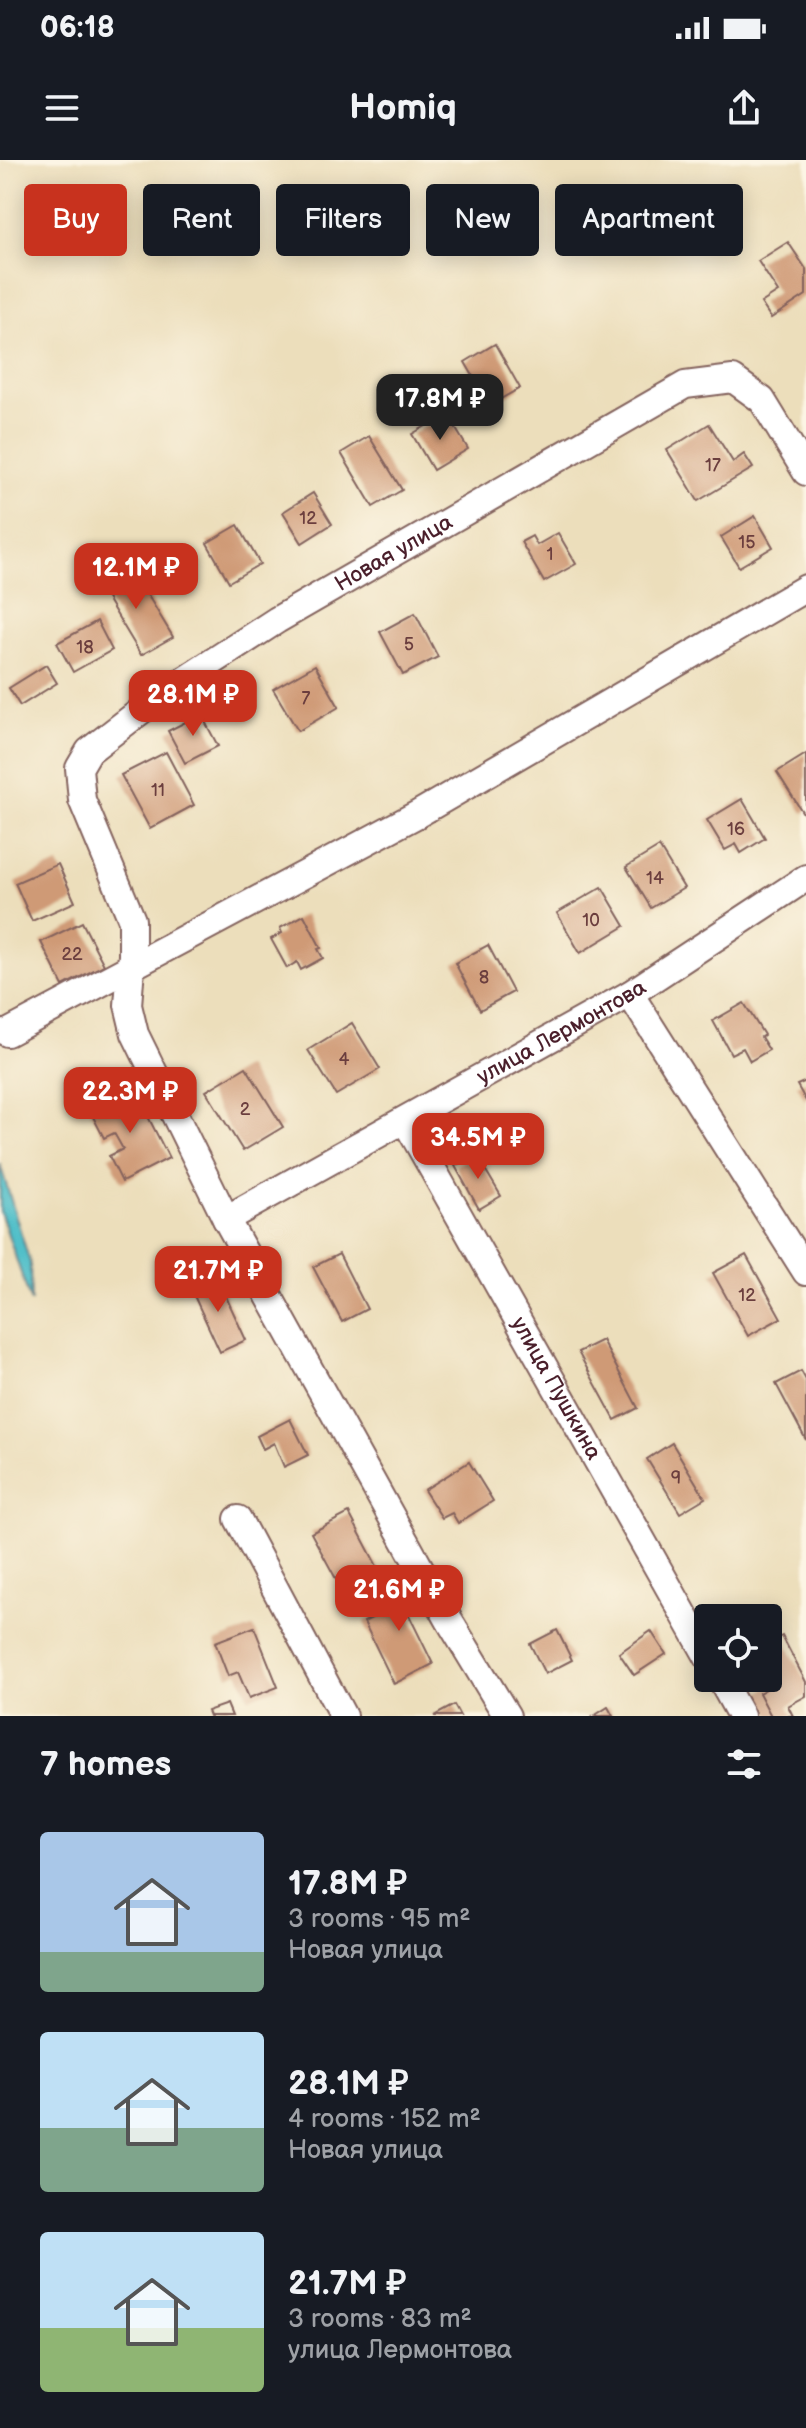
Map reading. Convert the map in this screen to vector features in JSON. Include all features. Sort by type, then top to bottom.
[{"type":"street","name":"Новая улица","points":[[131,968],[132,920],[82,800],[79,768],[89,751],[160,696],[277,620],[685,385],[733,379],[762,400],[806,472]]},
{"type":"street","points":[[7,1033],[418,814],[806,588]]},
{"type":"street","name":"улица Лермонтова","points":[[226,1219],[630,994],[806,878]]},
{"type":"street","points":[[131,968],[128,1005],[135,1034],[226,1219],[450,1622],[507,1716]]},
{"type":"street","points":[[630,994],[806,1272]]},
{"type":"street","name":"улица Пушкина","points":[[405,1120],[694,1632]]},
{"type":"street","points":[[238,1519],[343,1716]]},
{"type":"street","points":[[728,1692],[741,1716]]},
{"type":"water","points":[[0,1164],[30,1263],[31,1303],[0,1211]]},
{"type":"building","points":[[788,242],[806,269],[806,295],[771,318],[761,303],[778,292],[758,261]]},
{"type":"building","points":[[495,344],[520,388],[490,405],[465,362]]},
{"type":"building","points":[[447,414],[468,449],[433,470],[412,434]]},
{"type":"building","points":[[709,424],[733,462],[744,454],[753,468],[698,501],[667,450]]},
{"type":"building","points":[[369,436],[402,490],[373,507],[341,453]]},
{"type":"building","points":[[313,493],[332,524],[302,543],[283,512]]},
{"type":"building","points":[[755,516],[773,547],[739,567],[721,537]]},
{"type":"building","points":[[238,525],[260,564],[229,582],[207,543]]},
{"type":"building","points":[[558,533],[576,564],[544,582],[521,542],[532,536],[537,545]]},
{"type":"building","points":[[130,566],[173,637],[141,655],[99,585]]},
{"type":"building","points":[[415,613],[438,657],[403,675],[380,632]]},
{"type":"building","points":[[97,621],[112,650],[73,672],[57,643]]},
{"type":"building","points":[[46,665],[57,683],[20,706],[9,688]]},
{"type":"building","points":[[315,665],[339,707],[298,731],[273,689]]},
{"type":"building","points":[[201,714],[218,746],[185,763],[168,731]]},
{"type":"building","points":[[166,752],[194,805],[150,829],[121,775]]},
{"type":"building","points":[[806,754],[806,811],[803,813],[777,772]]},
{"type":"building","points":[[742,799],[765,838],[741,853],[736,844],[725,850],[707,820]]},
{"type":"building","points":[[659,847],[684,888],[651,908],[626,867]]},
{"type":"building","points":[[58,864],[75,902],[32,921],[15,883]]},
{"type":"building","points":[[602,887],[625,926],[580,953],[557,913]]},
{"type":"building","points":[[304,915],[323,958],[301,970],[297,962],[287,968],[271,939],[282,933],[280,928]]},
{"type":"building","points":[[82,922],[104,965],[63,986],[41,942]]},
{"type":"building","points":[[488,945],[513,992],[480,1010],[455,963]]},
{"type":"building","points":[[744,1003],[764,1035],[761,1037],[769,1050],[750,1061],[743,1048],[731,1054],[713,1021]]},
{"type":"building","points":[[352,1023],[380,1069],[336,1095],[308,1050]]},
{"type":"building","points":[[246,1067],[283,1127],[243,1151],[206,1091]]},
{"type":"building","points":[[806,1081],[806,1101],[797,1085]]},
{"type":"building","points":[[134,1089],[169,1158],[122,1182],[109,1156],[123,1149],[114,1133],[104,1138],[90,1111]]},
{"type":"building","points":[[476,1154],[501,1196],[479,1209],[455,1166]]},
{"type":"building","points":[[339,1254],[367,1309],[342,1322],[313,1267]]},
{"type":"building","points":[[746,1255],[781,1318],[748,1336],[713,1273]]},
{"type":"building","points":[[216,1275],[246,1340],[220,1352],[190,1287]]},
{"type":"building","points":[[602,1340],[638,1408],[615,1420],[578,1352]]},
{"type":"building","points":[[801,1371],[806,1380],[806,1440],[776,1384]]},
{"type":"building","points":[[290,1419],[308,1455],[284,1467],[274,1443],[263,1449],[257,1436]]},
{"type":"building","points":[[672,1443],[705,1498],[680,1513],[647,1459]]},
{"type":"building","points":[[469,1462],[493,1501],[458,1523],[452,1513],[442,1518],[424,1490]]},
{"type":"building","points":[[349,1513],[378,1568],[341,1588],[311,1533]]},
{"type":"building","points":[[405,1576],[419,1603],[406,1609],[433,1664],[394,1684],[364,1622],[391,1608],[380,1588]]},
{"type":"building","points":[[254,1627],[278,1687],[249,1698],[238,1672],[228,1676],[215,1642]]},
{"type":"building","points":[[557,1630],[572,1660],[545,1674],[530,1644]]},
{"type":"building","points":[[651,1631],[666,1654],[634,1675],[619,1653]]},
{"type":"building","points":[[782,1636],[806,1682],[806,1696],[788,1706],[793,1716],[771,1716],[759,1693],[782,1692]]},
{"type":"building","points":[[227,1704],[232,1716],[209,1716],[207,1711]]},
{"type":"building","points":[[454,1705],[460,1716],[434,1716]]},
{"type":"building","points":[[608,1707],[613,1716],[594,1716]]}]
